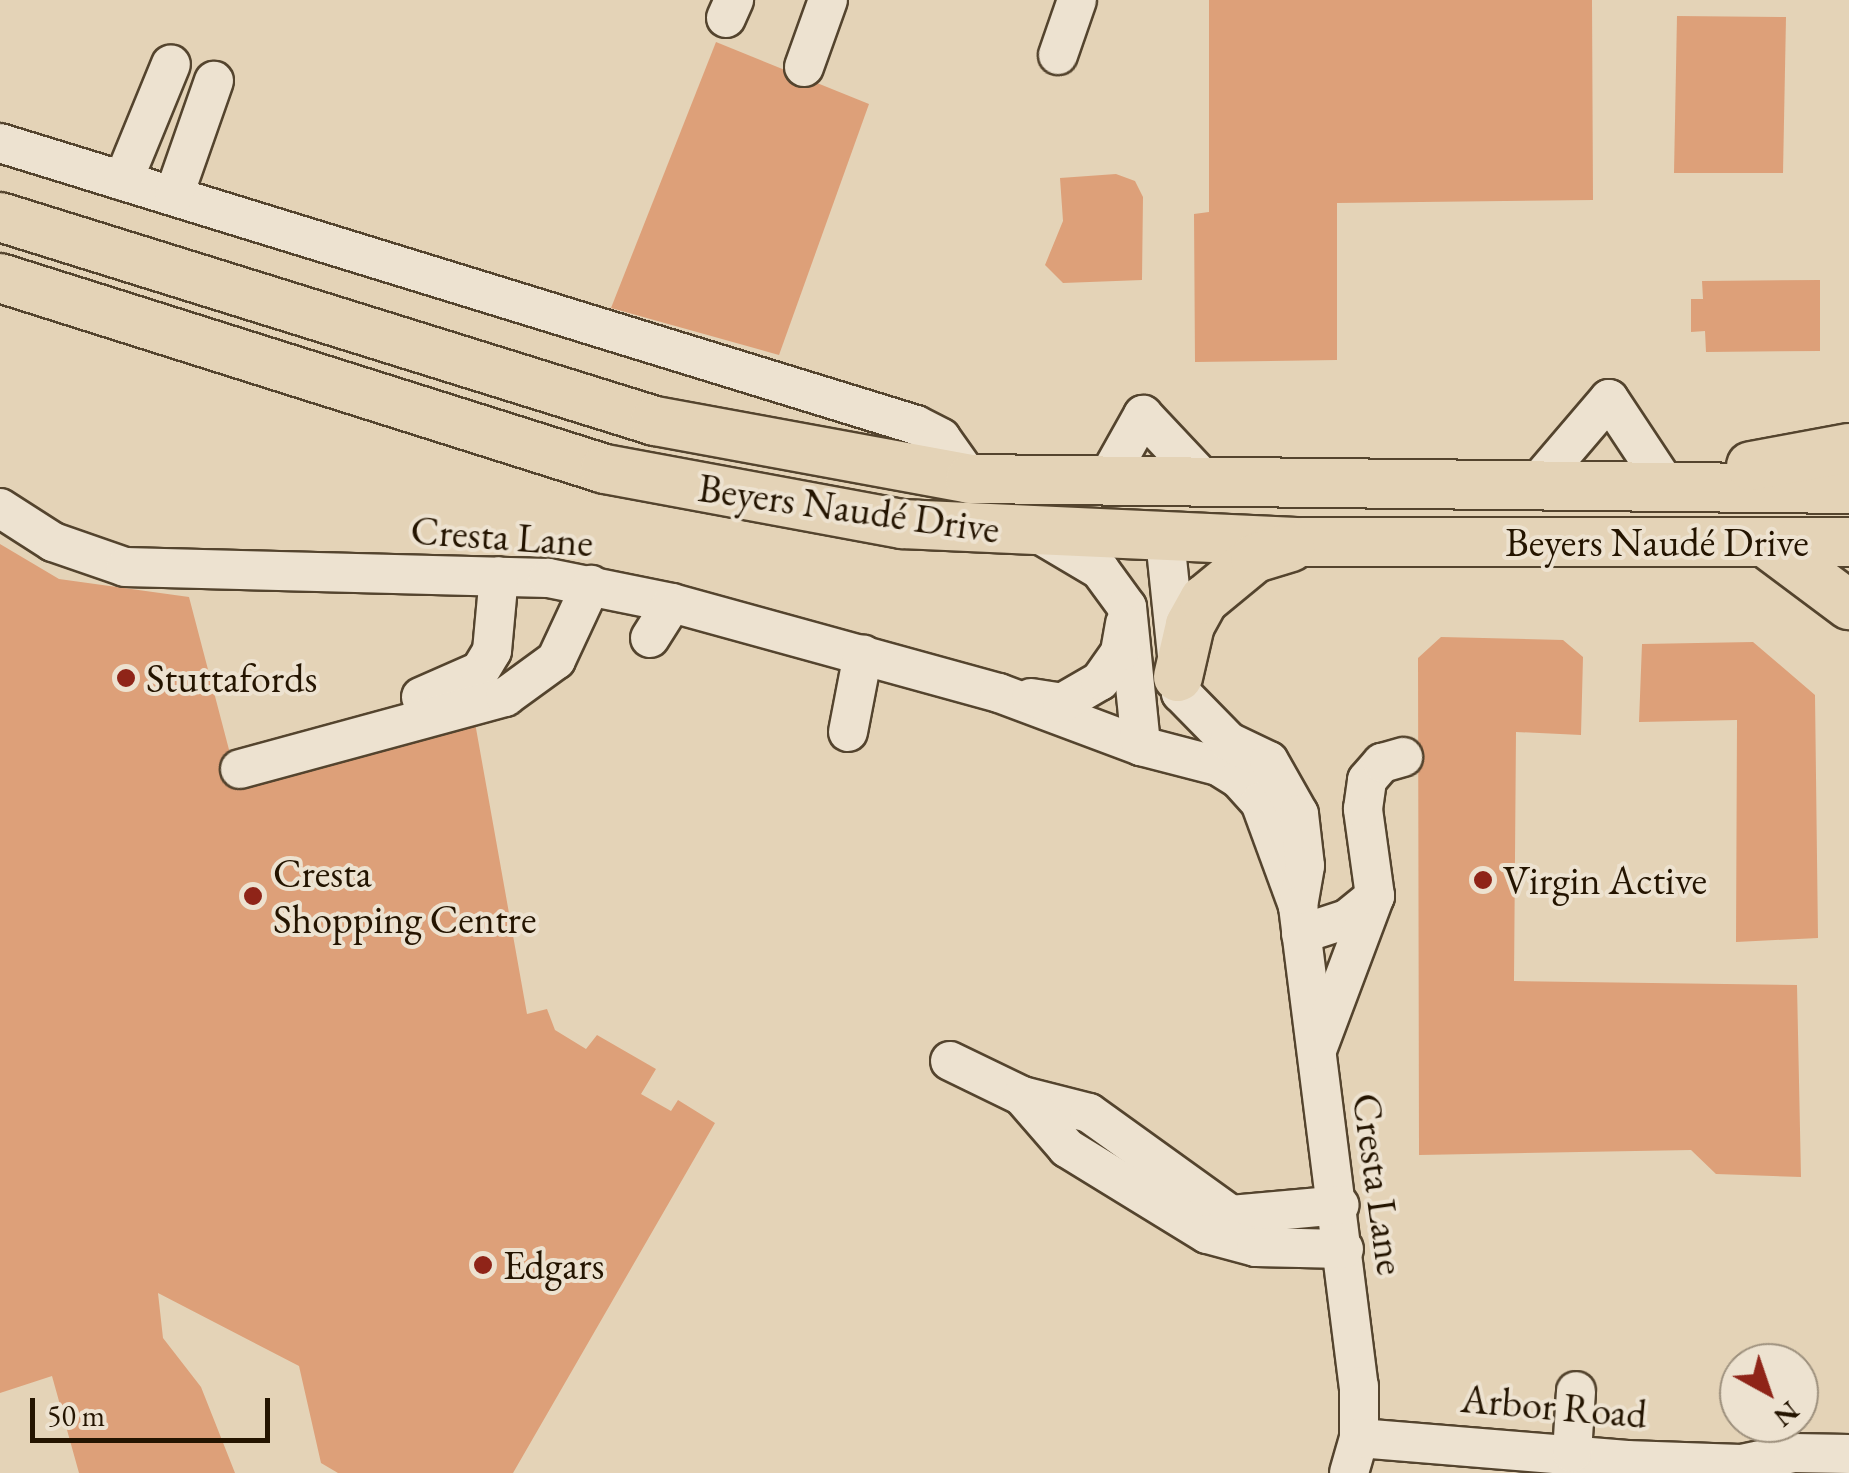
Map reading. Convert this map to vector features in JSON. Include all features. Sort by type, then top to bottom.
[{"type":"main road","name":"Beyers Naudé Drive","points":[[0,217],[655,421],[970,480],[1679,491],[1849,489]]},
{"type":"main road","name":"Beyers Naudé Drive","points":[[0,278],[606,469],[902,524],[1038,534],[1302,542],[1849,542]]},
{"type":"main road","points":[[1679,491],[1749,466],[1849,448]]},
{"type":"main road","points":[[970,480],[984,496],[1009,507],[1140,513],[1165,539]]},
{"type":"main road","points":[[1178,677],[1190,625],[1213,590],[1255,558],[1302,542]]},
{"type":"main road","points":[[1766,543],[1849,605]]},
{"type":"street","points":[[804,67],[828,0]]},
{"type":"street","points":[[1058,55],[1077,0]]},
{"type":"street","points":[[123,181],[171,64]]},
{"type":"street","points":[[174,195],[214,80]]},
{"type":"street","name":"Beyers Naudé Drive","points":[[0,143],[916,425],[941,438],[970,480]]},
{"type":"street","points":[[1533,488],[1609,399],[1679,491]]},
{"type":"street","points":[[1106,481],[1143,415],[1206,482]]},
{"type":"street","name":"Cresta Lane","points":[[0,508],[76,553],[150,571],[499,576],[591,585],[672,602],[1142,732],[1229,742],[1269,761],[1293,795],[1305,866],[1300,920],[1315,1054],[1340,1205],[1354,1455]]},
{"type":"street","points":[[1038,534],[1100,570],[1126,607],[1142,732]]},
{"type":"street","name":"Cresta Lane","points":[[1165,539],[1178,677],[1186,700],[1229,742]]},
{"type":"street","points":[[499,576],[492,651],[466,682],[238,760],[505,697],[556,660],[591,585]]},
{"type":"street","points":[[650,638],[672,602]]},
{"type":"street","points":[[1062,703],[1100,680],[1120,652],[1126,607]]},
{"type":"street","points":[[848,732],[863,654]]},
{"type":"street","name":"Cresta Lane","points":[[999,693],[1062,703],[1142,732],[1218,766],[1252,791],[1300,920]]},
{"type":"street","points":[[1315,1054],[1375,896],[1365,790],[1382,763],[1403,757]]},
{"type":"street","points":[[1300,920],[1347,919],[1375,896]]},
{"type":"street","points":[[950,1061],[1034,1111],[1077,1130],[1123,1161],[1147,1196],[1207,1234],[1236,1244],[1344,1249]]},
{"type":"street","points":[[1034,1111],[1089,1113],[1232,1215],[1340,1205]]},
{"type":"street","points":[[1572,1453],[1576,1390]]},
{"type":"street","name":"Arbor Road","points":[[1354,1455],[1572,1453],[1752,1468],[1794,1453],[1849,1454]]},
{"type":"building","points":[[1209,0],[1592,0],[1593,200],[1337,203],[1337,360],[1195,362],[1194,214],[1209,212]]},
{"type":"building","points":[[1677,16],[1786,17],[1783,173],[1674,173]]},
{"type":"building","points":[[716,42],[869,104],[779,355],[611,308]]},
{"type":"building","points":[[1116,174],[1135,181],[1143,197],[1142,280],[1063,283],[1045,265],[1063,221],[1060,178]]},
{"type":"building","points":[[1820,280],[1820,351],[1706,352],[1705,331],[1691,332],[1691,299],[1703,299],[1702,281]]},
{"type":"building","name":"Cresta Shopping Centre","points":[[0,544],[59,579],[189,597],[238,784],[474,717],[527,1014],[547,1009],[555,1030],[586,1049],[597,1035],[656,1069],[641,1094],[671,1111],[678,1100],[715,1123],[513,1473],[338,1473],[321,1463],[299,1366],[158,1293],[163,1338],[201,1387],[235,1473],[79,1473],[52,1376],[0,1393]]},
{"type":"building","points":[[1441,637],[1563,640],[1583,657],[1581,735],[1516,732],[1514,981],[1797,985],[1801,1177],[1716,1174],[1691,1150],[1419,1155],[1418,658]]},
{"type":"building","points":[[1753,642],[1815,695],[1818,938],[1736,942],[1737,720],[1639,722],[1642,644]]},
{"type":"place","name":"Stuttafords","points":[[126,678]]},
{"type":"place","name":"Virgin Active","points":[[1483,880]]},
{"type":"place","name":"Cresta Shopping Centre","points":[[253,896]]},
{"type":"place","name":"Edgars","points":[[483,1265]]}]
